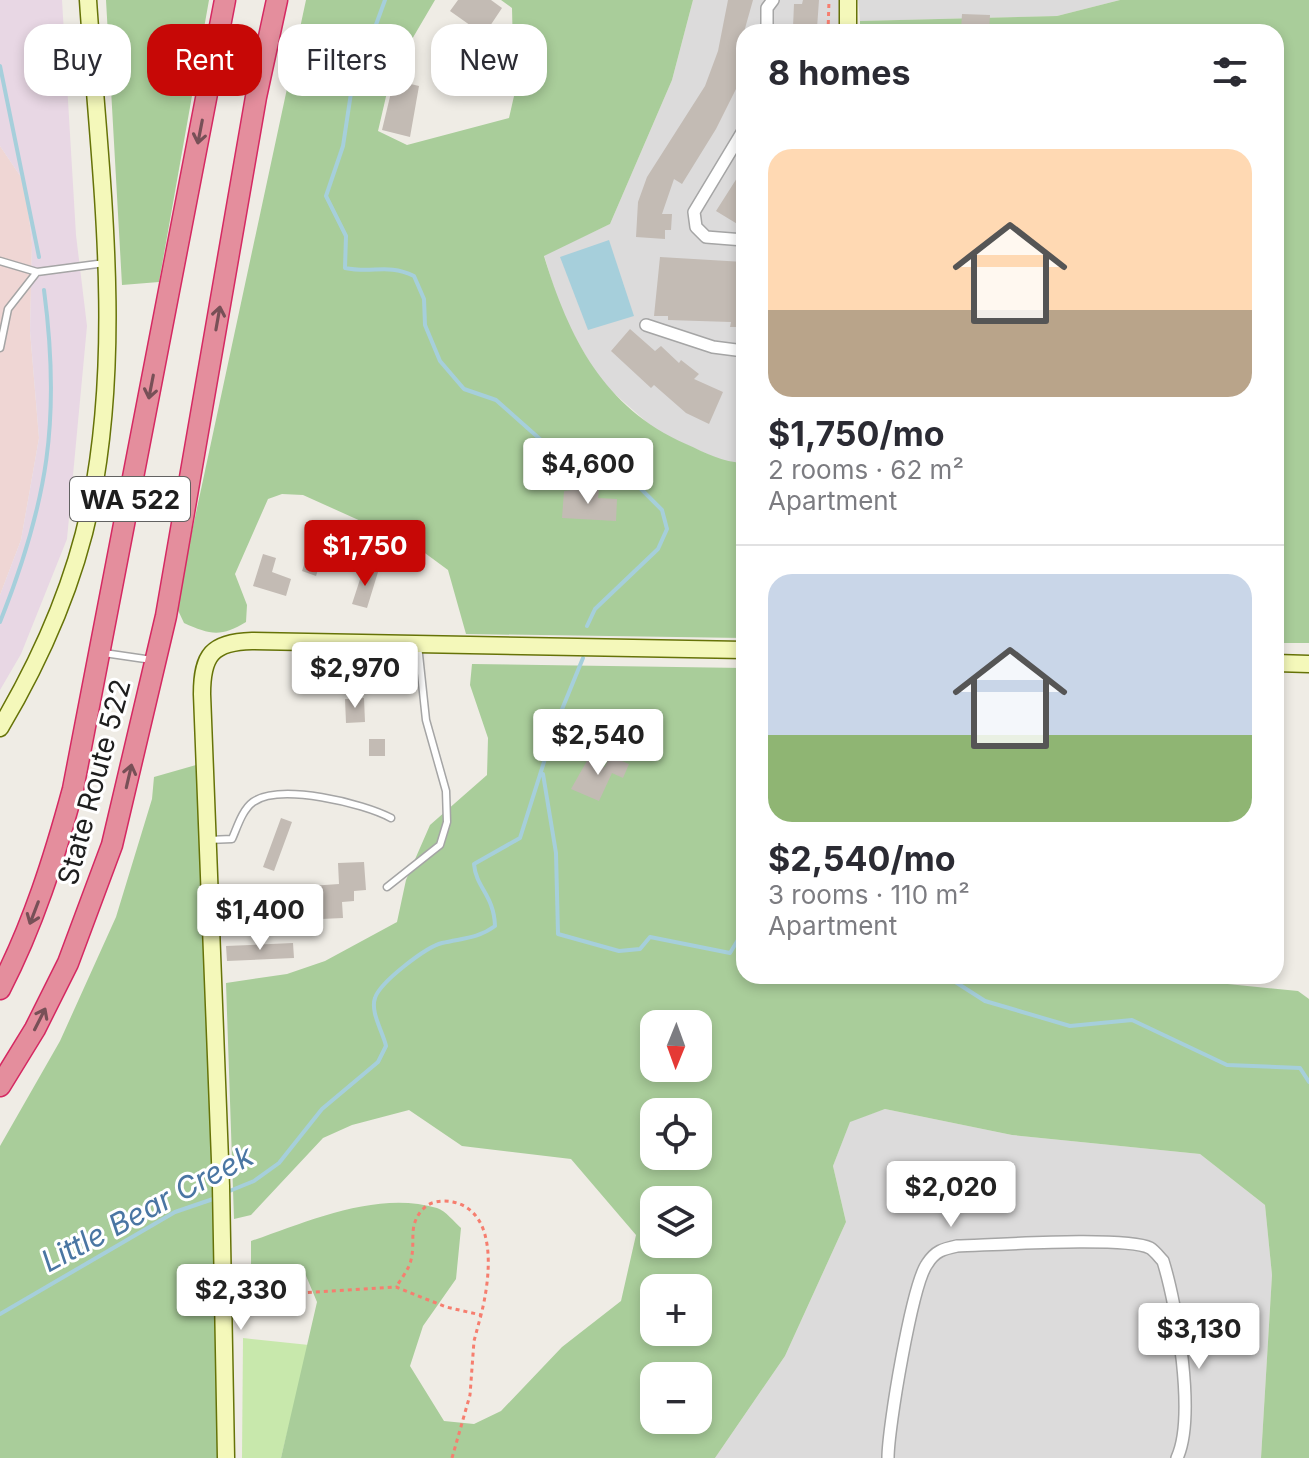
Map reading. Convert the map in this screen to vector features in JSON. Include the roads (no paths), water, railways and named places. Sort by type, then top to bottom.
[{"type":"highway","name":"WA 522","points":[[0,989],[20,950],[51,869],[73,789],[225,0]]},
{"type":"highway","name":"State Route 522","points":[[0,1086],[35,1029],[68,963],[112,845],[166,616],[256,97],[277,0]]},
{"type":"street","points":[[0,728],[19,695],[68,585],[91,504],[103,417],[108,340],[88,0]]},
{"type":"street","points":[[767,24],[767,8],[773,0]]},
{"type":"street","points":[[848,0],[848,24]]},
{"type":"street","points":[[736,142],[694,212],[696,227],[706,237],[736,239]]},
{"type":"street","points":[[646,325],[713,347],[736,350]]},
{"type":"street","points":[[226,1458],[220,1297],[221,1186],[202,676],[209,654],[221,645],[236,641],[736,650]]},
{"type":"street","points":[[1284,663],[1309,664]]},
{"type":"street","points":[[888,1458],[888,1432],[914,1306],[924,1267],[937,1251],[957,1246],[1133,1243],[1151,1249],[1163,1261],[1168,1278],[1187,1413],[1184,1443],[1177,1458]]},
{"type":"lane","points":[[0,261],[37,272],[105,263]]},
{"type":"lane","points":[[0,348],[8,309],[37,272]]},
{"type":"lane","points":[[387,887],[440,845],[447,822],[446,791],[426,720],[418,645]]},
{"type":"lane","points":[[100,653],[156,661]]},
{"type":"lane","points":[[208,840],[232,839],[252,803],[274,794],[304,794],[391,818]]},
{"type":"water","points":[[609,240],[634,316],[588,330],[560,257]]},
{"type":"waterway","name":"Little Bear Creek","points":[[385,0],[351,93],[343,146],[326,196],[346,236],[345,268],[388,269],[414,276],[424,299],[425,325],[440,361],[464,389],[496,400],[541,440],[614,462],[662,510],[667,529],[658,549],[595,609],[587,626]]},
{"type":"waterway","points":[[0,66],[39,257]]},
{"type":"waterway","points":[[0,622],[30,538],[46,459],[51,379],[44,290]]},
{"type":"waterway","name":"Little Bear Creek","points":[[227,1192],[254,1181],[279,1163],[322,1109],[378,1062],[386,1046],[374,1004],[385,983],[425,951],[442,943],[476,936],[495,926],[492,907],[474,864],[520,838],[556,724],[583,658]]},
{"type":"waterway","points":[[543,774],[556,853],[558,934],[619,951],[640,949],[650,937],[730,953],[736,943]]},
{"type":"waterway","points":[[958,984],[985,1001],[1070,1026],[1132,1020],[1227,1065],[1300,1068],[1309,1082]]},
{"type":"waterway","name":"Little Bear Creek","points":[[0,1314],[175,1212],[216,1198]]}]
